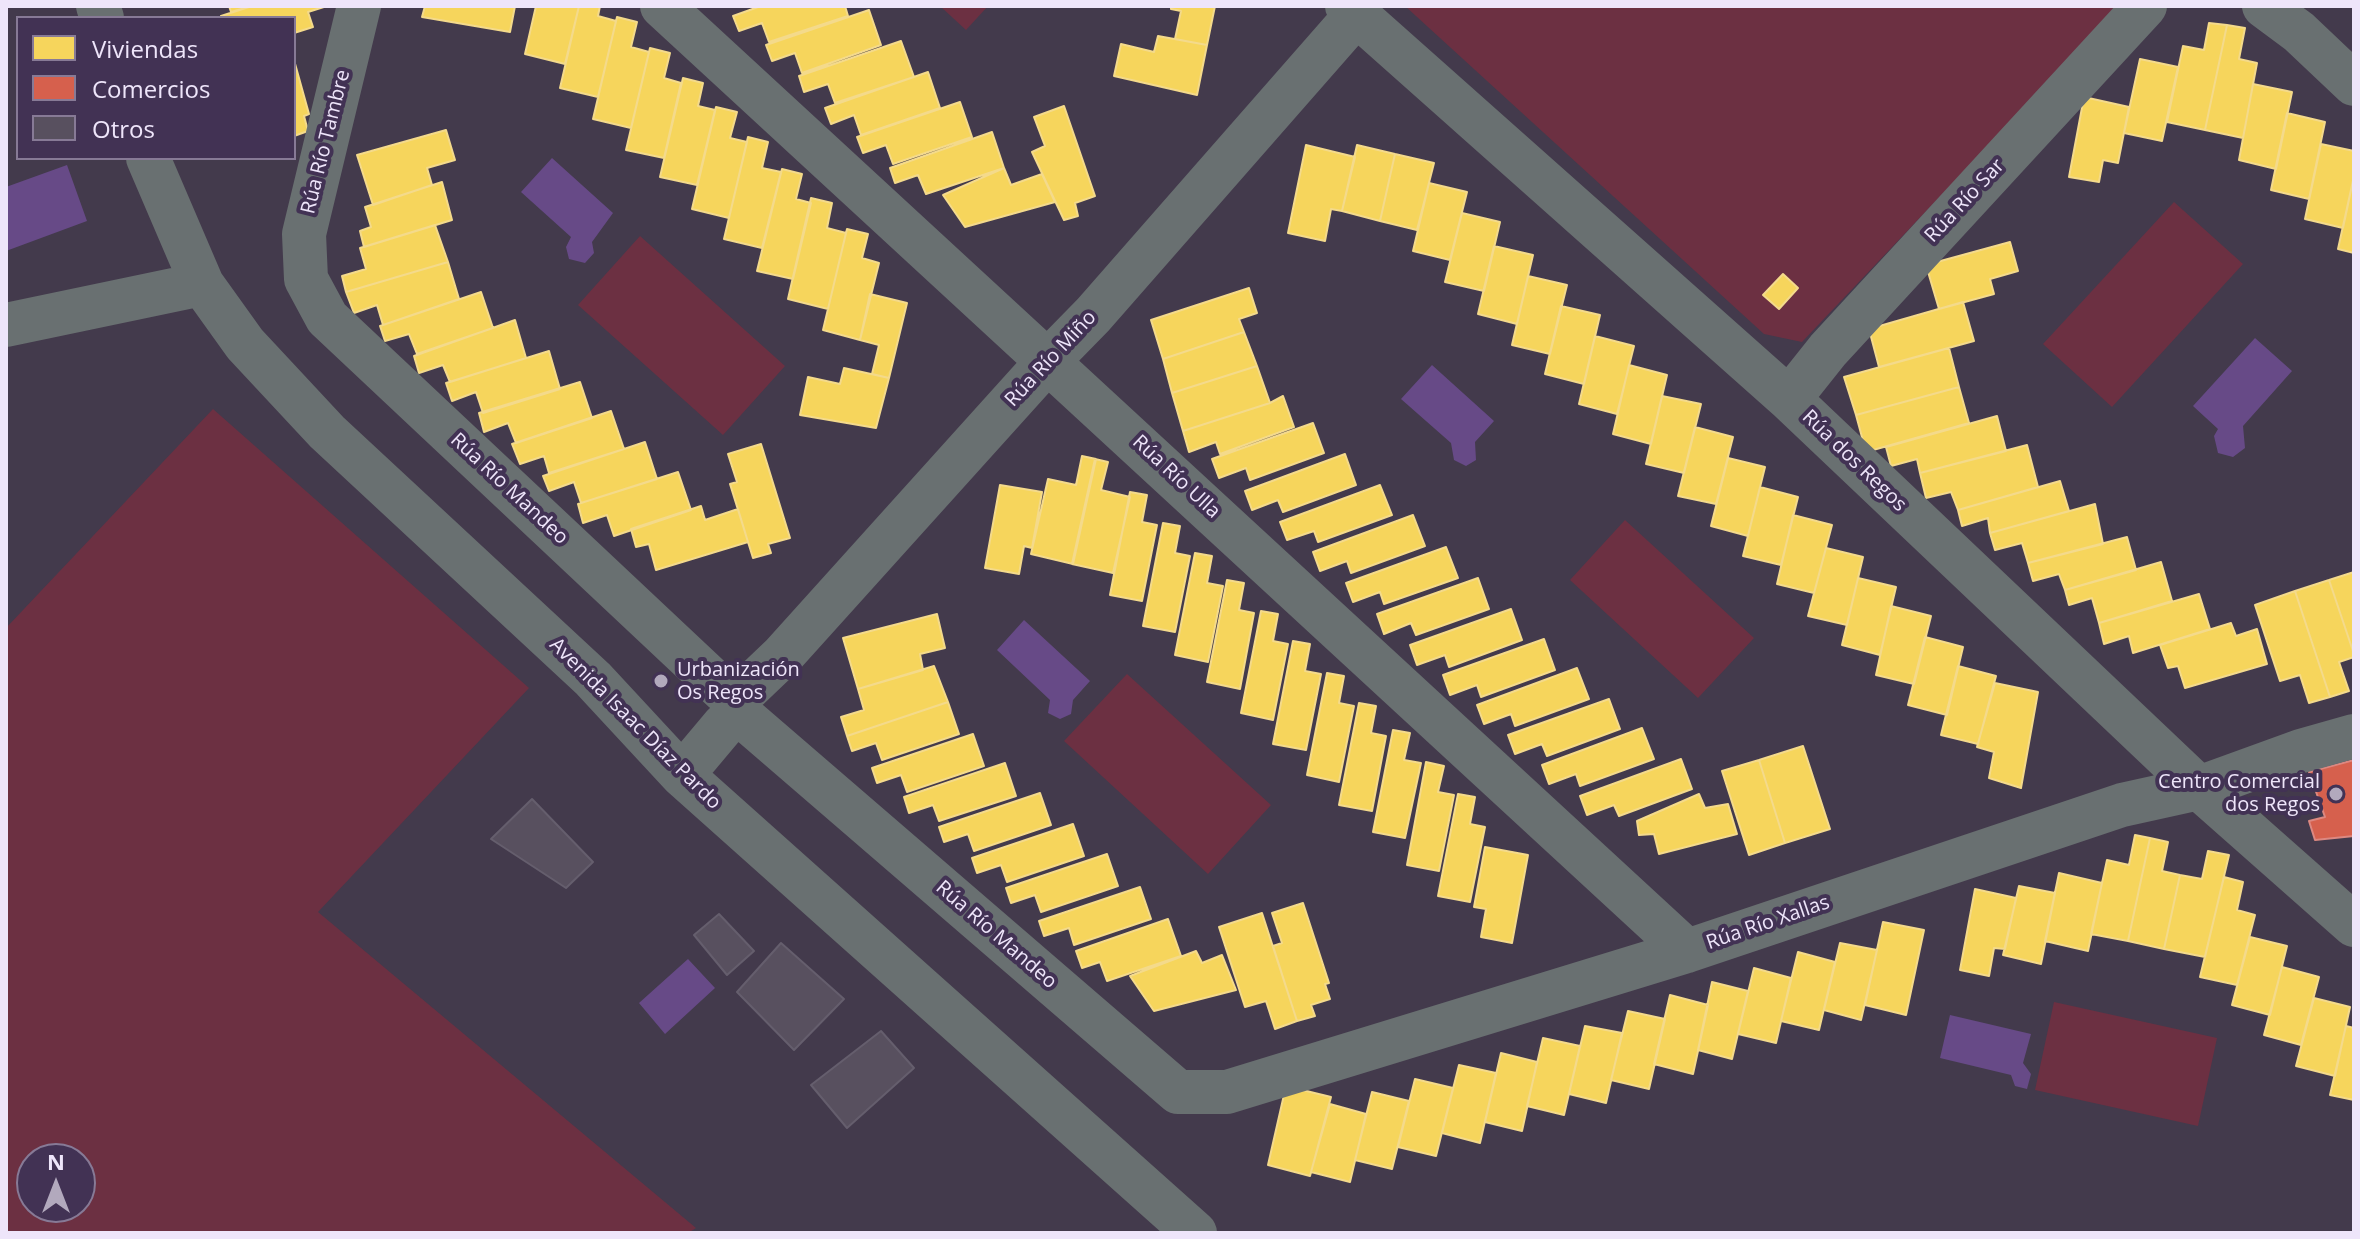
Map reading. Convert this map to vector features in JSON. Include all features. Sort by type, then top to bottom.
[{"type":"street","name":"Rúa Río Tambre","points":[[306,279],[304,234],[359,6]]},
{"type":"street","name":"Rúa Río Ulla","points":[[662,6],[1687,951]]},
{"type":"street","name":"Rúa Río Sar","points":[[1789,399],[1828,350],[2145,6]]},
{"type":"street","points":[[2264,6],[2299,32],[2354,84]]},
{"type":"street","name":"Rúa Río Miño","points":[[682,775],[732,707],[1093,315],[1351,10]]},
{"type":"street","name":"Rúa dos Regos","points":[[1351,10],[1789,399],[2199,788],[2354,925]]},
{"type":"street","name":"Avenida Isaac Díaz Pardo","points":[[149,160],[202,284],[245,344],[327,432],[593,679],[682,775],[1195,1233]]},
{"type":"street","name":"Rúa Río Mandeo","points":[[306,279],[327,318],[732,707],[1178,1092]]},
{"type":"street","points":[[6,325],[202,284]]},
{"type":"street","name":"Rúa Río Xallas","points":[[1178,1092],[1227,1092],[1687,951],[2122,805],[2199,788],[2301,751],[2354,736]]},
{"type":"shaded area","points":[[940,6],[988,6],[966,30]]},
{"type":"shaded area","points":[[1405,6],[2127,6],[1986,148],[1802,342],[1764,334]]},
{"type":"shaded area","points":[[552,158],[613,213],[592,242],[594,253],[585,263],[569,259],[566,247],[571,237],[521,192]]},
{"type":"shaded area","points":[[67,165],[87,221],[6,251],[6,187]]},
{"type":"shaded area","points":[[2174,202],[2243,264],[2112,407],[2043,344]]},
{"type":"shaded area","points":[[640,236],[785,366],[723,435],[578,305]]},
{"type":"shaded area","points":[[2255,338],[2292,371],[2243,426],[2245,448],[2233,457],[2218,453],[2214,436],[2218,429],[2193,406]]},
{"type":"shaded area","points":[[1432,365],[1494,421],[1475,442],[1476,460],[1466,466],[1454,460],[1451,443],[1401,399]]},
{"type":"shaded area","points":[[213,409],[529,688],[318,912],[696,1228],[688,1233],[6,1233],[6,628]]},
{"type":"shaded area","points":[[1625,520],[1754,638],[1698,698],[1570,580]]},
{"type":"shaded area","points":[[1024,620],[1090,681],[1073,700],[1071,714],[1060,719],[1048,713],[1050,700],[997,650]]},
{"type":"shaded area","points":[[1127,674],[1271,805],[1208,874],[1064,741]]},
{"type":"shaded area","points":[[688,959],[715,988],[665,1034],[639,1003]]},
{"type":"shaded area","points":[[2054,1002],[2217,1038],[2198,1126],[2035,1090]]},
{"type":"shaded area","points":[[1950,1015],[2031,1034],[2023,1063],[2031,1074],[2027,1089],[2015,1086],[2011,1075],[1940,1058]]},
{"type":"building: Viviendas","points":[[229,6],[252,6],[231,12]]},
{"type":"building: Viviendas","points":[[252,6],[327,6],[308,12],[313,27],[296,32],[296,16],[221,16]]},
{"type":"building: Viviendas","points":[[425,6],[515,6],[510,32],[422,17]]},
{"type":"building: Viviendas","points":[[536,6],[579,6],[565,64],[525,54]]},
{"type":"building: Viviendas","points":[[579,6],[600,6],[598,16],[616,21],[598,97],[560,88]]},
{"type":"building: Viviendas","points":[[761,6],[845,6],[848,16],[769,42],[762,23],[739,31],[733,16]]},
{"type":"building: Viviendas","points":[[1171,6],[1215,6],[1207,45],[1175,39],[1181,11],[1171,9]]},
{"type":"building: Viviendas","points":[[869,10],[881,45],[802,73],[795,53],[772,61],[766,45]]},
{"type":"building: Viviendas","points":[[617,17],[637,22],[631,47],[649,52],[631,128],[593,119]]},
{"type":"building: Viviendas","points":[[2209,23],[2227,25],[2205,130],[2167,122],[2183,46],[2204,50]]},
{"type":"building: Viviendas","points":[[2227,25],[2245,28],[2239,59],[2257,63],[2243,138],[2205,130]]},
{"type":"building: Viviendas","points":[[1158,36],[1207,45],[1197,95],[1114,76],[1121,44],[1154,52]]},
{"type":"building: Viviendas","points":[[901,41],[914,77],[835,103],[828,84],[804,92],[799,76]]},
{"type":"building: Viviendas","points":[[650,48],[670,53],[664,78],[681,83],[664,158],[626,150]]},
{"type":"building: Viviendas","points":[[2140,59],[2178,67],[2162,141],[2124,133]]},
{"type":"building: Viviendas","points":[[296,67],[309,114],[304,116],[308,131],[296,135]]},
{"type":"building: Viviendas","points":[[928,72],[940,108],[861,135],[854,115],[831,124],[825,108]]},
{"type":"building: Viviendas","points":[[683,78],[703,83],[698,106],[715,110],[697,185],[660,177]]},
{"type":"building: Viviendas","points":[[2253,84],[2292,92],[2276,169],[2239,160]]},
{"type":"building: Viviendas","points":[[2084,97],[2129,107],[2118,163],[2103,160],[2099,182],[2069,177]]},
{"type":"building: Viviendas","points":[[960,102],[972,137],[893,164],[886,145],[863,153],[857,137]]},
{"type":"building: Viviendas","points":[[1064,106],[1095,196],[1075,203],[1078,216],[1064,220],[1032,152],[1045,146],[1034,117]]},
{"type":"building: Viviendas","points":[[716,107],[737,112],[730,138],[747,142],[729,218],[692,209]]},
{"type":"building: Viviendas","points":[[2287,113],[2325,122],[2309,199],[2271,190]]},
{"type":"building: Viviendas","points":[[446,130],[455,160],[427,168],[432,185],[373,205],[357,155]]},
{"type":"building: Viviendas","points":[[992,132],[1004,168],[926,194],[918,175],[895,183],[890,168]]},
{"type":"building: Viviendas","points":[[748,137],[768,142],[762,168],[781,172],[762,248],[724,239]]},
{"type":"building: Viviendas","points":[[2321,144],[2354,151],[2354,176],[2343,228],[2305,219]]},
{"type":"building: Viviendas","points":[[1306,145],[1355,157],[1342,211],[1331,209],[1325,241],[1288,233]]},
{"type":"building: Viviendas","points":[[1357,145],[1395,154],[1380,221],[1342,211]]},
{"type":"building: Viviendas","points":[[1395,154],[1434,163],[1417,230],[1380,221]]},
{"type":"building: Viviendas","points":[[1004,168],[1011,185],[1042,174],[1055,202],[965,227],[943,195]]},
{"type":"building: Viviendas","points":[[782,169],[802,174],[796,199],[811,203],[793,279],[757,271]]},
{"type":"building: Viviendas","points":[[2354,176],[2354,253],[2338,249]]},
{"type":"building: Viviendas","points":[[442,182],[452,220],[364,247],[360,231],[371,227],[365,207]]},
{"type":"building: Viviendas","points":[[1429,183],[1467,192],[1450,260],[1413,251]]},
{"type":"building: Viviendas","points":[[811,198],[832,203],[827,228],[846,233],[828,309],[788,299]]},
{"type":"building: Viviendas","points":[[1462,213],[1500,222],[1484,291],[1445,282]]},
{"type":"building: Viviendas","points":[[435,225],[448,262],[346,292],[342,276],[366,269],[360,248]]},
{"type":"building: Viviendas","points":[[847,229],[868,234],[862,258],[879,263],[860,340],[823,330]]},
{"type":"building: Viviendas","points":[[2010,242],[2018,271],[1990,279],[1994,294],[1939,309],[1926,265]]},
{"type":"building: Viviendas","points":[[1494,246],[1533,255],[1517,324],[1478,314]]},
{"type":"building: Viviendas","points":[[448,262],[459,299],[383,325],[377,305],[354,313],[346,292]]},
{"type":"building: Viviendas","points":[[1783,274],[1798,288],[1779,309],[1763,295]]},
{"type":"building: Viviendas","points":[[1528,276],[1567,285],[1550,354],[1512,345]]},
{"type":"building: Viviendas","points":[[1249,288],[1257,313],[1239,319],[1244,332],[1163,359],[1151,320]]},
{"type":"building: Viviendas","points":[[481,292],[493,328],[417,354],[409,334],[385,341],[380,326]]},
{"type":"building: Viviendas","points":[[870,294],[907,303],[889,378],[872,374],[879,345],[860,340]]},
{"type":"building: Viviendas","points":[[1963,302],[1974,341],[1879,367],[1869,329]]},
{"type":"building: Viviendas","points":[[1561,306],[1600,315],[1584,384],[1545,374]]},
{"type":"building: Viviendas","points":[[515,320],[526,358],[450,382],[443,365],[419,373],[414,356]]},
{"type":"building: Viviendas","points":[[1244,332],[1257,366],[1172,393],[1163,359]]},
{"type":"building: Viviendas","points":[[1595,336],[1634,346],[1617,414],[1579,404]]},
{"type":"building: Viviendas","points":[[1949,348],[1959,387],[1856,415],[1844,377]]},
{"type":"building: Viviendas","points":[[549,351],[560,389],[483,413],[476,392],[452,401],[446,383]]},
{"type":"building: Viviendas","points":[[1629,365],[1667,375],[1651,444],[1613,434]]},
{"type":"building: Viviendas","points":[[1257,366],[1270,403],[1183,431],[1172,393]]},
{"type":"building: Viviendas","points":[[844,368],[889,378],[876,428],[800,415],[808,377],[840,384]]},
{"type":"building: Viviendas","points":[[580,382],[592,418],[516,443],[508,423],[484,432],[479,413]]},
{"type":"building: Viviendas","points":[[1959,387],[1969,423],[1866,452],[1856,415]]},
{"type":"building: Viviendas","points":[[1283,396],[1294,427],[1220,454],[1216,442],[1189,452],[1183,431]]},
{"type":"building: Viviendas","points":[[1662,396],[1701,404],[1684,473],[1646,464]]},
{"type":"building: Viviendas","points":[[611,411],[624,449],[549,473],[544,456],[520,464],[512,444]]},
{"type":"building: Viviendas","points":[[1997,416],[2006,451],[1920,473],[1917,459],[1891,466],[1886,447]]},
{"type":"building: Viviendas","points":[[1313,423],[1324,453],[1250,480],[1246,468],[1219,478],[1212,459]]},
{"type":"building: Viviendas","points":[[1695,427],[1733,437],[1716,504],[1678,496]]},
{"type":"building: Viviendas","points":[[645,442],[657,479],[581,503],[574,482],[549,491],[543,476]]},
{"type":"building: Viviendas","points":[[761,444],[790,538],[768,544],[771,553],[753,558],[730,484],[737,482],[728,454]]},
{"type":"building: Viviendas","points":[[2027,445],[2038,487],[1958,510],[1951,492],[1926,498],[1920,473]]},
{"type":"building: Viviendas","points":[[1345,454],[1356,485],[1283,512],[1278,500],[1252,510],[1245,491]]},
{"type":"building: Viviendas","points":[[1082,456],[1096,459],[1073,564],[1031,554],[1048,479],[1076,485]]},
{"type":"building: Viviendas","points":[[1728,458],[1765,467],[1748,536],[1711,526]]},
{"type":"building: Viviendas","points":[[1095,459],[1108,462],[1101,490],[1130,497],[1113,573],[1072,564]]},
{"type":"building: Viviendas","points":[[678,472],[691,510],[614,536],[607,515],[583,523],[578,504]]},
{"type":"building: Viviendas","points":[[2060,481],[2069,511],[1990,533],[1988,518],[1962,526],[1958,510]]},
{"type":"building: Viviendas","points":[[1000,485],[1042,492],[1032,548],[1024,546],[1019,574],[985,568]]},
{"type":"building: Viviendas","points":[[1380,485],[1392,515],[1318,542],[1314,531],[1287,540],[1280,522]]},
{"type":"building: Viviendas","points":[[1760,487],[1798,497],[1781,565],[1743,556]]},
{"type":"building: Viviendas","points":[[1130,492],[1147,495],[1142,522],[1157,525],[1142,601],[1110,595]]},
{"type":"building: Viviendas","points":[[2095,504],[2103,544],[2028,563],[2022,543],[1995,550],[1990,533]]},
{"type":"building: Viviendas","points":[[701,506],[705,520],[738,509],[748,542],[656,570],[649,544],[636,547],[631,529]]},
{"type":"building: Viviendas","points":[[1413,515],[1425,546],[1351,573],[1347,561],[1320,571],[1313,552]]},
{"type":"building: Viviendas","points":[[1793,515],[1832,525],[1814,593],[1777,584]]},
{"type":"building: Viviendas","points":[[1163,523],[1180,526],[1175,553],[1190,556],[1175,632],[1143,626]]},
{"type":"building: Viviendas","points":[[2127,537],[2136,570],[2065,590],[2059,574],[2033,581],[2028,563]]},
{"type":"building: Viviendas","points":[[1446,547],[1458,578],[1384,604],[1380,592],[1353,602],[1346,583]]},
{"type":"building: Viviendas","points":[[1826,548],[1863,557],[1847,625],[1808,616]]},
{"type":"building: Viviendas","points":[[1195,553],[1212,556],[1207,583],[1223,586],[1208,662],[1175,655]]},
{"type":"building: Viviendas","points":[[2161,562],[2172,601],[2099,623],[2092,598],[2069,605],[2065,590]]},
{"type":"building: Viviendas","points":[[2354,572],[2354,654],[2329,580]]},
{"type":"building: Viviendas","points":[[1478,578],[1489,609],[1416,635],[1411,623],[1384,634],[1377,614]]},
{"type":"building: Viviendas","points":[[1858,578],[1896,587],[1880,655],[1842,645]]},
{"type":"building: Viviendas","points":[[1227,580],[1244,583],[1239,610],[1254,613],[1240,689],[1207,682]]},
{"type":"building: Viviendas","points":[[2329,580],[2354,654],[2354,657],[2339,662],[2349,691],[2330,697],[2295,591]]},
{"type":"building: Viviendas","points":[[2295,591],[2330,697],[2309,703],[2300,675],[2280,681],[2255,605]]},
{"type":"building: Viviendas","points":[[2199,594],[2210,629],[2133,653],[2129,636],[2104,644],[2099,623]]},
{"type":"building: Viviendas","points":[[1891,606],[1931,616],[1914,684],[1876,675]]},
{"type":"building: Viviendas","points":[[1511,609],[1522,640],[1449,667],[1445,655],[1417,665],[1410,645]]},
{"type":"building: Viviendas","points":[[1261,611],[1278,614],[1273,641],[1288,644],[1273,720],[1241,713]]},
{"type":"building: Viviendas","points":[[937,614],[945,648],[920,654],[923,670],[858,689],[843,638]]},
{"type":"building: Viviendas","points":[[2231,623],[2236,636],[2257,629],[2267,664],[2185,688],[2178,666],[2168,668],[2160,645]]},
{"type":"building: Viviendas","points":[[1925,637],[1963,647],[1947,715],[1908,705]]},
{"type":"building: Viviendas","points":[[1544,639],[1555,670],[1481,697],[1477,685],[1450,695],[1443,675]]},
{"type":"building: Viviendas","points":[[1293,641],[1310,644],[1305,671],[1321,674],[1306,750],[1273,744]]},
{"type":"building: Viviendas","points":[[934,666],[948,702],[847,736],[841,717],[864,710],[858,689]]},
{"type":"building: Viviendas","points":[[1958,666],[1996,676],[1978,744],[1941,735]]},
{"type":"building: Viviendas","points":[[1577,668],[1589,699],[1515,726],[1511,714],[1484,724],[1477,705]]},
{"type":"building: Viviendas","points":[[1327,673],[1344,676],[1339,703],[1354,706],[1339,782],[1307,775]]},
{"type":"building: Viviendas","points":[[1995,683],[2038,692],[2021,788],[1989,778],[1994,752],[1977,747]]},
{"type":"building: Viviendas","points":[[1609,699],[1620,729],[1547,756],[1542,744],[1515,754],[1508,735]]},
{"type":"building: Viviendas","points":[[948,702],[959,734],[882,760],[876,743],[852,751],[847,736]]},
{"type":"building: Viviendas","points":[[1359,703],[1376,706],[1371,733],[1386,736],[1372,811],[1339,805]]},
{"type":"building: Viviendas","points":[[1642,728],[1654,759],[1580,786],[1576,774],[1549,784],[1542,765]]},
{"type":"building: Viviendas","points":[[1393,730],[1410,733],[1404,760],[1421,763],[1405,838],[1373,832]]},
{"type":"building: Viviendas","points":[[973,734],[984,766],[907,792],[901,775],[877,783],[872,768]]},
{"type":"building: Viviendas","points":[[1803,746],[1830,829],[1785,843],[1759,760]]},
{"type":"building: Viviendas","points":[[1681,759],[1692,789],[1619,816],[1614,805],[1587,815],[1580,796]]},
{"type":"building: Viviendas","points":[[1759,760],[1785,843],[1749,855],[1722,771]]},
{"type":"building: Viviendas","points":[[1426,762],[1444,766],[1438,792],[1454,795],[1439,871],[1407,865]]},
{"type":"building: Viviendas","points":[[1005,763],[1016,796],[939,821],[933,805],[909,813],[904,797]]},
{"type":"building: Viviendas","points":[[1040,793],[1051,825],[974,851],[968,834],[944,842],[939,827]]},
{"type":"building: Viviendas","points":[[1458,794],[1475,797],[1470,824],[1485,827],[1470,902],[1438,896]]},
{"type":"building: Viviendas","points":[[1699,794],[1705,808],[1728,804],[1737,834],[1659,854],[1654,834],[1639,835],[1637,821]]},
{"type":"building: Viviendas","points":[[1073,824],[1084,856],[1007,882],[1001,865],[977,873],[972,858]]},
{"type":"building: Viviendas","points":[[2135,835],[2150,838],[2128,941],[2091,934],[2107,860],[2129,865]]},
{"type":"building: Viviendas","points":[[2150,838],[2168,842],[2162,871],[2180,875],[2164,949],[2128,941]]},
{"type":"building: Viviendas","points":[[1485,847],[1528,855],[1512,943],[1481,937],[1486,909],[1474,907]]},
{"type":"building: Viviendas","points":[[2208,851],[2229,855],[2205,957],[2164,949],[2180,875],[2202,879]]},
{"type":"building: Viviendas","points":[[1107,854],[1118,886],[1041,912],[1035,895],[1011,903],[1006,888]]},
{"type":"building: Viviendas","points":[[2059,873],[2102,883],[2088,951],[2045,941]]},
{"type":"building: Viviendas","points":[[2224,877],[2243,882],[2237,910],[2255,915],[2237,985],[2200,977]]},
{"type":"building: Viviendas","points":[[2019,886],[2055,893],[2041,964],[2003,955]]},
{"type":"building: Viviendas","points":[[1140,887],[1151,919],[1074,945],[1069,928],[1044,936],[1039,921]]},
{"type":"building: Viviendas","points":[[1975,889],[2016,898],[2005,949],[1994,948],[1989,976],[1960,970]]},
{"type":"building: Viviendas","points":[[1303,903],[1329,983],[1325,984],[1330,999],[1311,1005],[1315,1016],[1297,1021],[1273,946],[1282,943],[1272,913]]},
{"type":"building: Viviendas","points":[[1262,913],[1297,1021],[1275,1029],[1266,1001],[1245,1007],[1219,927]]},
{"type":"building: Viviendas","points":[[1168,919],[1181,956],[1107,981],[1100,962],[1082,968],[1076,951]]},
{"type":"building: Viviendas","points":[[1883,922],[1924,930],[1906,1015],[1865,1005]]},
{"type":"building: Viviendas","points":[[2250,937],[2287,946],[2270,1015],[2232,1005]]},
{"type":"building: Viviendas","points":[[1840,943],[1877,950],[1861,1020],[1824,1010]]},
{"type":"building: Viviendas","points":[[1196,951],[1202,963],[1222,955],[1236,990],[1154,1011],[1130,976]]},
{"type":"building: Viviendas","points":[[1798,952],[1835,962],[1819,1030],[1781,1021]]},
{"type":"building: Viviendas","points":[[2282,967],[2319,977],[2301,1045],[2264,1035]]},
{"type":"building: Viviendas","points":[[1754,968],[1791,978],[1776,1043],[1738,1034]]},
{"type":"building: Viviendas","points":[[1712,982],[1748,991],[1732,1059],[1698,1050]]},
{"type":"building: Viviendas","points":[[1670,995],[1708,1005],[1693,1074],[1654,1064]]},
{"type":"building: Viviendas","points":[[2314,998],[2350,1007],[2335,1076],[2296,1066]]},
{"type":"building: Viviendas","points":[[1628,1011],[1665,1019],[1649,1089],[1611,1080]]},
{"type":"building: Viviendas","points":[[1585,1026],[1622,1033],[1606,1103],[1569,1094]]},
{"type":"building: Viviendas","points":[[2346,1026],[2354,1028],[2354,1100],[2330,1095]]},
{"type":"building: Viviendas","points":[[1543,1038],[1580,1046],[1564,1115],[1527,1106]]},
{"type":"building: Viviendas","points":[[1501,1053],[1537,1062],[1522,1131],[1485,1122]]},
{"type":"building: Viviendas","points":[[1459,1065],[1496,1073],[1480,1143],[1442,1133]]},
{"type":"building: Viviendas","points":[[1415,1079],[1453,1088],[1436,1156],[1398,1147]]},
{"type":"building: Viviendas","points":[[1286,1086],[1331,1097],[1310,1176],[1268,1165]]},
{"type":"building: Viviendas","points":[[1372,1092],[1409,1101],[1392,1169],[1355,1160]]},
{"type":"building: Viviendas","points":[[1330,1104],[1366,1114],[1350,1182],[1311,1172]]},
{"type":"building: Comercios","name":"Centro Comercial dos Regos","points":[[2354,760],[2354,836],[2315,840],[2309,821],[2325,817],[2309,772]]},
{"type":"building: Otros","points":[[532,799],[593,862],[566,888],[491,839]]},
{"type":"building: Otros","points":[[719,914],[754,951],[727,975],[694,935]]},
{"type":"building: Otros","points":[[781,943],[844,999],[794,1050],[737,992]]},
{"type":"building: Otros","points":[[881,1031],[914,1068],[847,1128],[811,1085]]},
{"type":"place","name":"Urbanización Os Regos","points":[[661,681]]},
{"type":"place","name":"Centro Comercial dos Regos","points":[[2336,794]]}]
